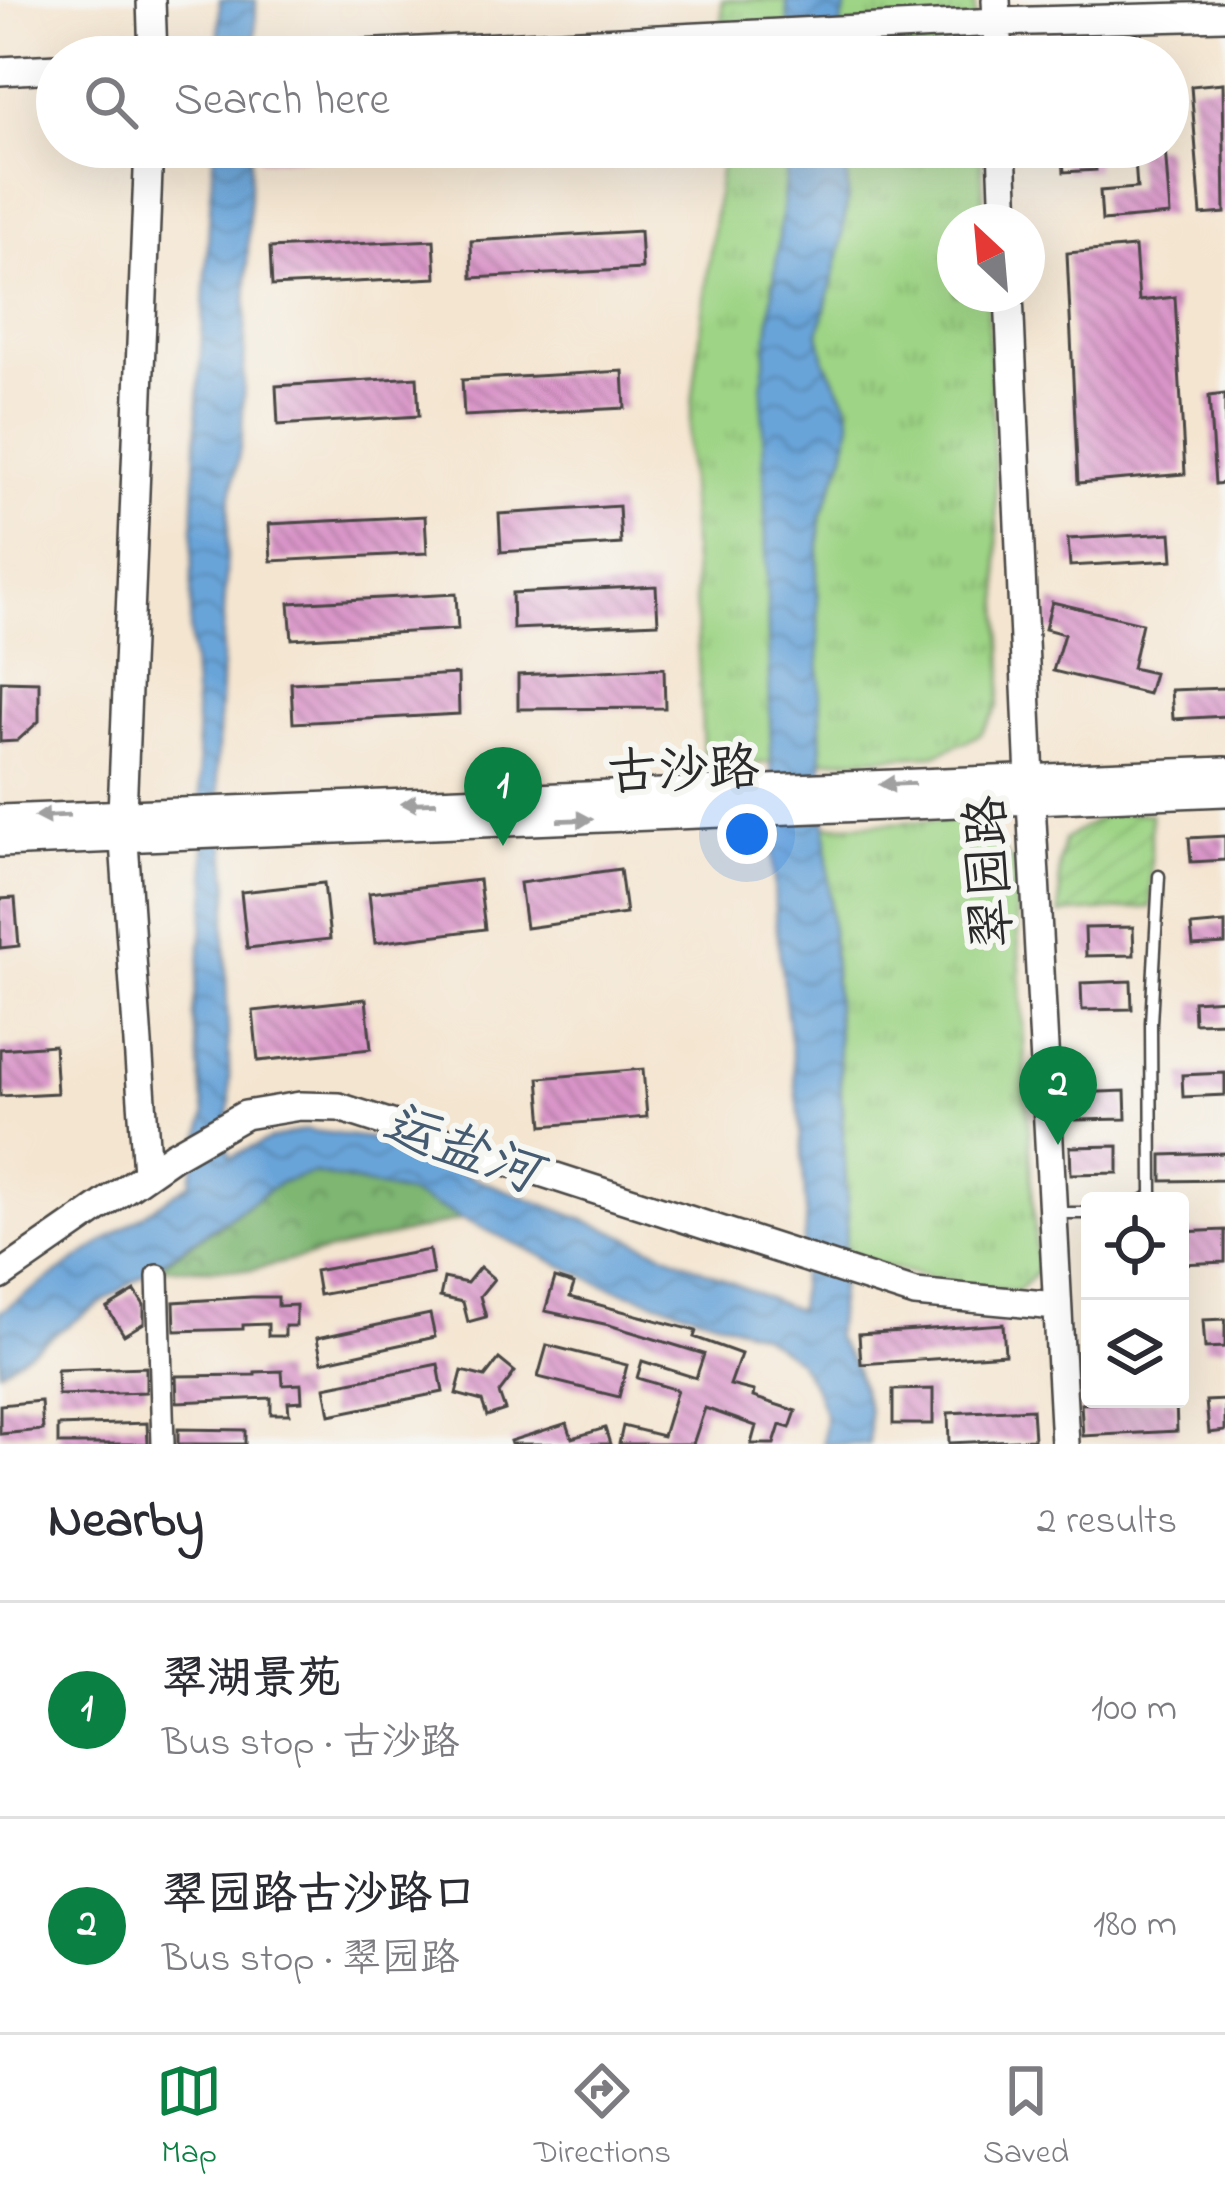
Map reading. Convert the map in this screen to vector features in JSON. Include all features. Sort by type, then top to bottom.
[{"type":"street","points":[[151,0],[152,36]]},
{"type":"street","points":[[752,36],[848,32],[997,11],[1225,16]]},
{"type":"street","points":[[0,70],[36,69]]},
{"type":"street","points":[[147,1173],[122,826],[148,168]]},
{"type":"street","points":[[1003,168],[1005,204]]},
{"type":"street","name":"翠园路","points":[[1010,312],[1065,1444]]},
{"type":"street","name":"古沙路","points":[[0,819],[122,826],[850,798],[1030,790],[1225,771]]},
{"type":"street","name":"古沙路","points":[[1030,790],[1225,792]]},
{"type":"street","name":"古沙路","points":[[0,843],[122,826]]},
{"type":"street","points":[[0,1276],[147,1173],[244,1115],[300,1106],[339,1106],[915,1293],[1056,1306]]},
{"type":"street","points":[[158,1276],[163,1444]]},
{"type":"lane","points":[[1152,1192],[1150,1023],[1159,876]]},
{"type":"lane","points":[[1053,1213],[1081,1213]]},
{"type":"green space","points":[[722,0],[974,0],[976,36],[722,36]]},
{"type":"green space","points":[[720,168],[982,168],[983,204],[937,204],[937,312],[988,312],[1003,671],[998,707],[981,734],[935,755],[704,766],[687,446]]},
{"type":"green space","points":[[1151,814],[1151,907],[1060,914],[1059,863],[1064,840],[1104,815]]},
{"type":"green space","points":[[973,819],[1014,863],[1037,1273],[1017,1291],[972,1288],[844,1256],[848,1216],[826,826]]},
{"type":"green space","points":[[314,1173],[409,1194],[463,1219],[252,1270],[157,1268],[281,1182]]},
{"type":"water","points":[[220,0],[256,0],[255,36],[219,36]]},
{"type":"water","points":[[786,0],[848,0],[838,36],[790,36]]},
{"type":"water","points":[[213,168],[250,168],[242,438],[229,507],[217,770],[229,887],[225,930],[230,1104],[224,1135],[230,1157],[306,1130],[369,1138],[613,1231],[798,1311],[806,1212],[775,916],[762,388],[787,168],[847,168],[840,251],[819,333],[825,361],[847,402],[851,422],[845,454],[821,517],[817,576],[822,759],[848,1216],[835,1337],[855,1367],[869,1410],[869,1444],[823,1444],[825,1415],[814,1386],[797,1360],[759,1333],[606,1286],[409,1194],[314,1173],[281,1182],[0,1371],[0,1312],[190,1183],[205,1116],[193,1015],[207,890],[190,631]]},
{"type":"building","points":[[1223,83],[1225,213],[1201,215],[1191,86]]},
{"type":"building","points":[[1064,168],[1096,168],[1096,170],[1064,172]]},
{"type":"building","points":[[1136,168],[1167,168],[1170,215],[1102,221],[1100,191],[1137,188]]},
{"type":"building","points":[[640,231],[642,269],[472,278],[471,241]]},
{"type":"building","points":[[434,240],[436,278],[272,286],[270,248]]},
{"type":"building","points":[[1135,247],[1139,301],[1175,297],[1185,474],[1078,483],[1067,253]]},
{"type":"building","points":[[623,371],[625,408],[464,416],[462,380]]},
{"type":"building","points":[[417,377],[419,416],[278,425],[276,386]]},
{"type":"building","points":[[1225,394],[1225,483],[1215,484],[1209,396]]},
{"type":"building","points":[[619,506],[621,544],[501,552],[499,514]]},
{"type":"building","points":[[425,516],[427,553],[271,561],[269,524]]},
{"type":"building","points":[[1171,533],[1173,560],[1070,566],[1068,539]]},
{"type":"building","points":[[656,586],[658,623],[513,629],[512,593]]},
{"type":"building","points":[[456,594],[458,629],[292,639],[289,603]]},
{"type":"building","points":[[1052,602],[1142,623],[1132,668],[1154,673],[1148,694],[1053,671],[1064,634],[1045,629]]},
{"type":"building","points":[[664,668],[665,708],[518,709],[518,675]]},
{"type":"building","points":[[458,674],[459,714],[293,723],[291,683]]},
{"type":"building","points":[[1,681],[39,682],[39,721],[17,741],[0,742]]},
{"type":"building","points":[[1225,688],[1225,716],[1173,719],[1171,690]]},
{"type":"building","points":[[1225,836],[1225,860],[1191,862],[1189,838]]},
{"type":"building","points":[[620,869],[626,914],[526,928],[520,883]]},
{"type":"building","points":[[479,880],[485,929],[375,943],[369,893]]},
{"type":"building","points":[[324,883],[330,939],[247,948],[241,892]]},
{"type":"building","points":[[15,898],[19,946],[0,948],[0,899]]},
{"type":"building","points":[[1225,923],[1225,944],[1193,946],[1191,926]]},
{"type":"building","points":[[1133,927],[1134,955],[1086,956],[1085,928]]},
{"type":"building","points":[[1131,981],[1132,1009],[1082,1010],[1081,983]]},
{"type":"building","points":[[366,999],[371,1049],[258,1061],[253,1011]]},
{"type":"building","points":[[1225,999],[1225,1022],[1194,1023],[1193,1001]]},
{"type":"building","points":[[54,1045],[57,1093],[0,1096],[0,1049]]},
{"type":"building","points":[[643,1069],[647,1117],[543,1126],[539,1078]]},
{"type":"building","points":[[1225,1073],[1225,1095],[1183,1097],[1182,1075]]},
{"type":"building","points":[[1125,1091],[1126,1119],[1076,1120],[1075,1093]]},
{"type":"building","points":[[1118,1146],[1118,1173],[1071,1174],[1070,1147]]},
{"type":"building","points":[[1225,1153],[1225,1180],[1162,1181],[1162,1155]]},
{"type":"building","points":[[1225,1230],[1225,1262],[1189,1264],[1189,1232]]},
{"type":"building","points":[[429,1250],[433,1274],[319,1295],[315,1271]]},
{"type":"building","points":[[480,1267],[494,1279],[480,1296],[486,1317],[468,1322],[463,1302],[440,1297],[444,1278],[467,1283]]},
{"type":"building","points":[[555,1278],[574,1284],[570,1297],[696,1331],[694,1337],[741,1354],[730,1385],[796,1411],[790,1428],[780,1425],[774,1444],[751,1444],[756,1426],[705,1408],[693,1444],[619,1444],[623,1426],[663,1436],[677,1390],[637,1378],[642,1361],[696,1378],[704,1354],[545,1311]]},
{"type":"building","points":[[135,1291],[144,1305],[144,1323],[124,1335],[107,1308]]},
{"type":"building","points":[[278,1297],[278,1306],[296,1305],[296,1326],[285,1326],[285,1336],[268,1336],[268,1324],[175,1331],[174,1302]]},
{"type":"building","points":[[430,1314],[435,1337],[322,1362],[317,1338]]},
{"type":"building","points":[[1225,1319],[1225,1347],[1205,1348],[1203,1320]]},
{"type":"building","points":[[1003,1324],[1005,1354],[861,1364],[859,1334]]},
{"type":"building","points":[[547,1345],[627,1365],[619,1397],[538,1377]]},
{"type":"building","points":[[499,1359],[515,1372],[499,1393],[505,1410],[487,1416],[482,1401],[456,1394],[462,1371],[485,1377]]},
{"type":"building","points":[[438,1364],[443,1392],[330,1415],[325,1387]]},
{"type":"building","points":[[146,1367],[146,1392],[58,1395],[57,1370]]},
{"type":"building","points":[[282,1371],[283,1385],[301,1384],[302,1401],[288,1402],[289,1414],[271,1414],[271,1398],[177,1402],[176,1376]]},
{"type":"building","points":[[933,1389],[933,1424],[893,1424],[893,1390]]},
{"type":"building","points":[[1225,1400],[1225,1431],[1209,1433],[1206,1401]]},
{"type":"building","points":[[41,1401],[43,1430],[0,1434],[0,1405]]},
{"type":"building","points":[[1081,1408],[1176,1408],[1177,1431],[1083,1436]]},
{"type":"building","points":[[1032,1409],[1034,1439],[949,1443],[948,1413]]},
{"type":"building","points":[[147,1423],[148,1444],[58,1444],[58,1426]]},
{"type":"building","points":[[567,1423],[572,1438],[605,1428],[610,1444],[511,1444],[510,1441]]},
{"type":"building","points":[[178,1429],[245,1430],[245,1444],[178,1444]]},
{"type":"place","name":"翠湖景苑","points":[[503,846]]},
{"type":"place","name":"翠园路古沙路口","points":[[1058,1145]]},
{"type":"water label","name":"运盐河","points":[[462,1146]]}]
